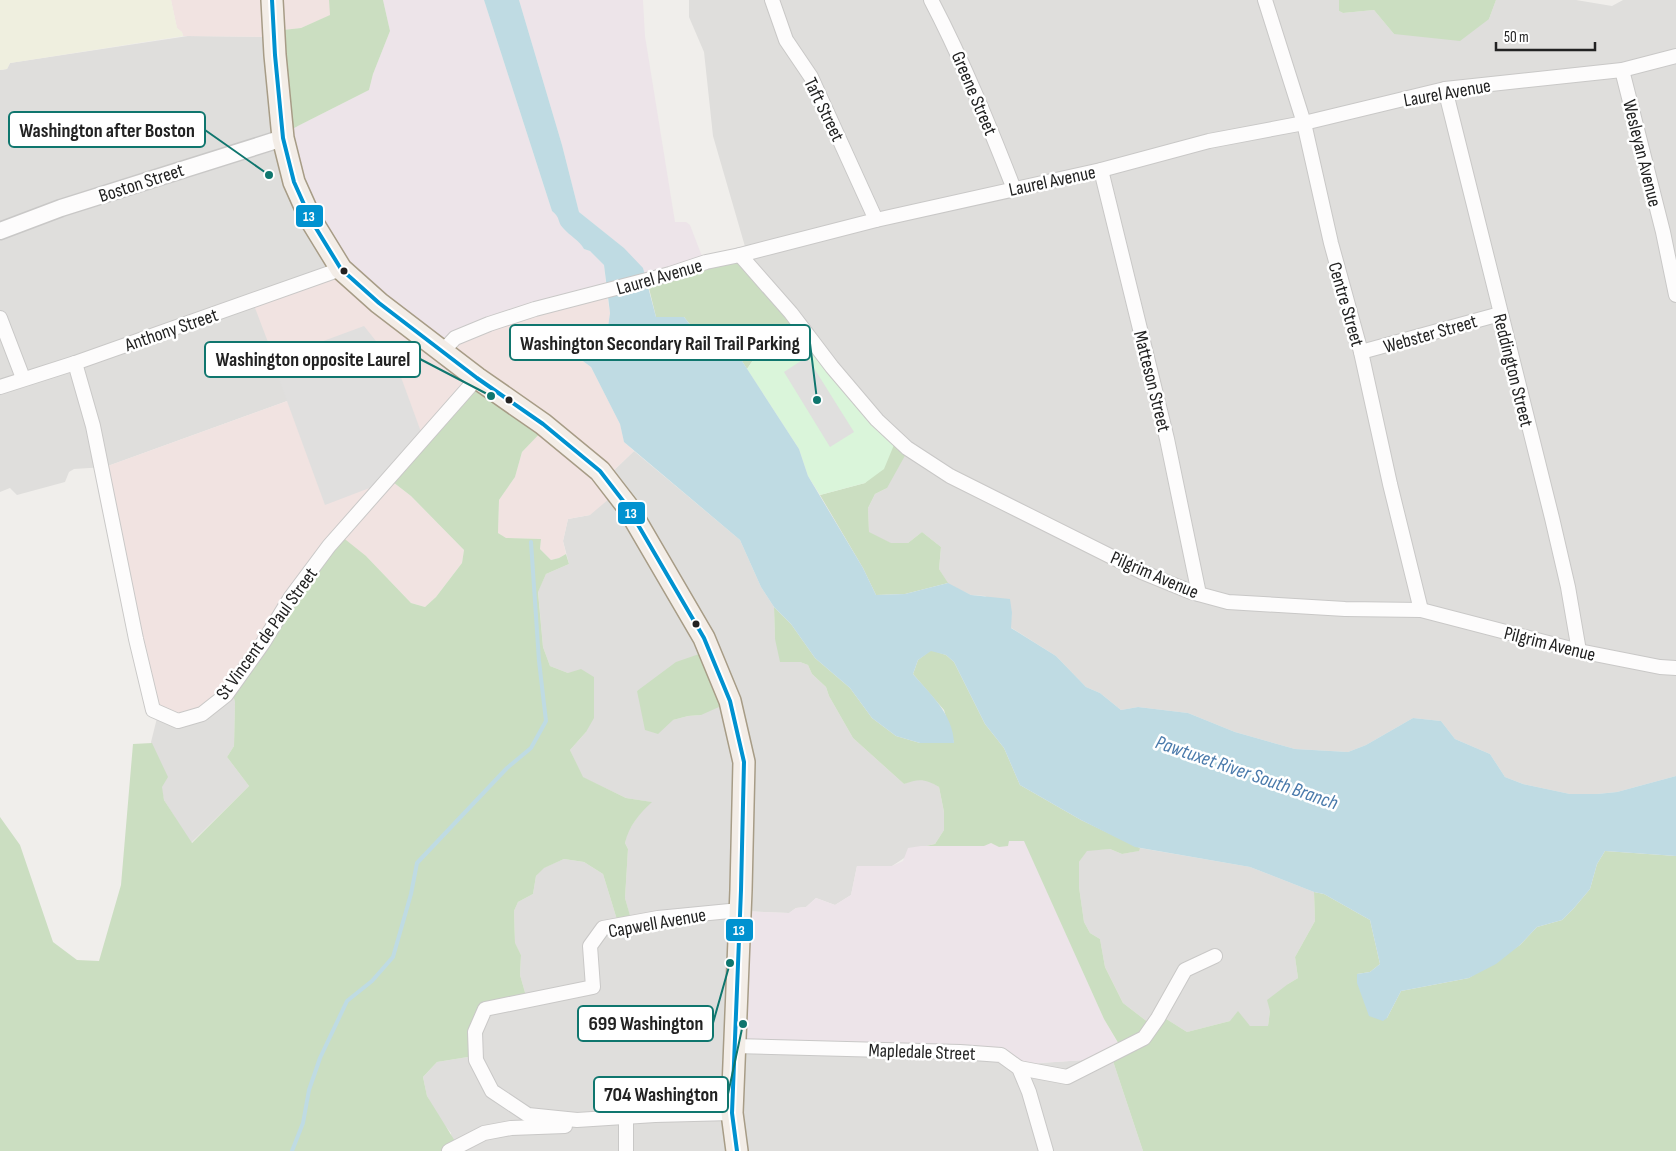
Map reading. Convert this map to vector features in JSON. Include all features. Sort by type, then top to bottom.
[{"type":"main road","points":[[272,0],[283,138],[294,182],[311,220],[341,270],[379,303],[477,378],[543,424],[600,471],[627,506],[704,638],[730,701],[744,762],[732,1113],[737,1151]]},
{"type":"street","name":"Taft Street","points":[[772,0],[786,40],[811,78],[876,220]]},
{"type":"street","name":"Greene Street","points":[[931,0],[950,35],[982,106],[1014,189]]},
{"type":"street","name":"Centre Street","points":[[1265,0],[1304,123],[1331,243],[1361,352],[1390,484],[1421,610]]},
{"type":"street","name":"Laurel Avenue","points":[[442,351],[454,338],[535,309],[670,274],[706,262],[876,220],[1101,170],[1209,141],[1304,123],[1445,89],[1622,70],[1676,56]]},
{"type":"street","name":"Wesleyan Avenue","points":[[1622,70],[1669,231],[1676,295]]},
{"type":"street","name":"Reddington Street","points":[[1445,89],[1552,518],[1568,587],[1579,651]]},
{"type":"street","name":"Boston Street","points":[[0,232],[61,208],[283,138]]},
{"type":"street","name":"Matteson Street","points":[[1101,170],[1167,439],[1199,594]]},
{"type":"street","name":"Pilgrim Avenue","points":[[740,255],[792,313],[832,367],[877,420],[907,448],[950,476],[1142,572],[1199,594],[1228,602],[1344,609],[1421,610],[1579,651],[1660,667],[1676,668]]},
{"type":"street","name":"Anthony Street","points":[[0,386],[75,363],[341,270]]},
{"type":"street","name":"Webster Street","points":[[1361,352],[1500,314]]},
{"type":"street","points":[[0,318],[23,378]]},
{"type":"street","name":"St Vincent de Paul Street","points":[[75,363],[94,426],[136,639],[153,710],[178,721],[202,714],[226,695],[263,643],[291,597],[329,546],[477,378]]},
{"type":"street","name":"Capwell Avenue","points":[[732,1113],[577,1120],[528,1115],[492,1091],[476,1060],[475,1032],[485,1009],[593,987],[590,946],[603,928],[658,918],[740,910]]},
{"type":"street","points":[[1020,1068],[1068,1077],[1144,1038],[1158,1018],[1185,970],[1215,956]]},
{"type":"street","name":"Mapledale Street","points":[[734,1046],[968,1052],[1001,1055],[1020,1068]]},
{"type":"street","points":[[1020,1068],[1046,1151]]},
{"type":"street","points":[[626,1118],[626,1151]]},
{"type":"street","points":[[449,1151],[484,1133],[512,1128],[563,1126],[577,1120]]},
{"type":"shaded area","points":[[171,0],[329,0],[331,15],[301,28],[274,31],[272,37],[183,36],[182,32],[177,28]]},
{"type":"shaded area","points":[[383,0],[484,0],[552,211],[558,216],[562,227],[584,249],[590,251],[604,265],[606,285],[435,341],[339,269],[284,133],[369,90],[373,74],[390,31]]},
{"type":"shaded area","points":[[519,0],[643,0],[645,36],[675,222],[686,222],[690,225],[703,259],[647,280],[624,248],[579,212],[562,145]]},
{"type":"shaded area","points":[[689,0],[1339,0],[1339,11],[1343,13],[1374,10],[1394,34],[1489,19],[1496,0],[1576,0],[1612,6],[1623,0],[1676,0],[1676,776],[1617,792],[1570,794],[1523,784],[1505,777],[1490,754],[1455,739],[1441,721],[1413,718],[1366,745],[1348,752],[1295,749],[1235,732],[1188,713],[1138,707],[1121,710],[1100,693],[1086,687],[1056,656],[1010,627],[1012,613],[985,596],[971,595],[948,584],[939,569],[941,547],[922,532],[908,543],[890,543],[869,533],[868,508],[875,494],[887,488],[742,255],[746,250],[713,136],[704,52],[689,17]]},
{"type":"shaded area","points":[[188,36],[272,37],[336,261],[290,400],[105,467],[74,469],[69,472],[65,482],[17,495],[10,488],[0,492],[0,70],[7,69],[10,63]]},
{"type":"shaded area","points":[[339,269],[526,311],[607,295],[610,313],[608,327],[570,326],[553,339],[591,367],[620,424],[624,442],[634,451],[606,478],[616,493],[590,515],[568,519],[563,541],[566,554],[551,560],[540,549],[541,539],[505,538],[498,533],[499,500],[515,477],[522,452],[544,428],[389,479],[411,496],[464,550],[462,563],[436,597],[425,607],[411,603],[366,556],[261,646],[199,715],[158,714],[105,467],[290,400],[252,300]]},
{"type":"shaded area","points":[[364,326],[398,369],[421,432],[380,484],[325,505],[272,360]]},
{"type":"shaded area","points":[[807,357],[854,432],[830,447],[784,372]]},
{"type":"shaded area","points":[[634,451],[740,540],[761,587],[774,607],[775,639],[800,662],[808,665],[812,674],[826,687],[829,696],[853,738],[904,784],[913,780],[928,780],[939,787],[944,812],[944,830],[935,844],[921,847],[892,866],[857,866],[851,895],[835,905],[816,898],[806,907],[796,908],[789,913],[741,911],[1000,1054],[1021,1068],[1040,1063],[1112,1058],[1143,1151],[453,1151],[451,1133],[438,1117],[427,1096],[423,1077],[437,1062],[474,1056],[484,1009],[526,996],[520,975],[521,955],[515,944],[514,911],[518,902],[533,894],[536,876],[543,868],[564,859],[584,862],[603,874],[618,923],[631,920],[625,898],[628,849],[625,843],[627,833],[640,813],[651,802],[626,798],[582,777],[570,750],[586,732],[568,673],[550,666],[543,647],[538,591],[546,574],[569,564],[563,541],[568,519],[590,515],[606,478]],"holes":[[[648,685],[701,715],[673,720],[637,691]]]},
{"type":"shaded area","points":[[232,692],[235,702],[234,746],[227,757],[249,786],[191,843],[164,800],[151,742],[158,714]]},
{"type":"shaded area","points":[[1024,840],[1104,1019],[1120,1047],[1087,1060],[1040,1063],[1021,1068],[1000,1054],[734,1040],[741,911],[789,913],[796,908],[806,907],[816,898],[835,905],[851,895],[857,866],[892,866],[903,861],[908,848],[921,846],[983,846],[990,843]]},
{"type":"shaded area","points":[[1140,848],[1250,867],[1314,892],[1315,921],[1295,957],[1298,978],[1288,984],[1270,1011],[1268,1026],[1250,1026],[1230,1021],[1187,1032],[1160,1015],[1149,1023],[1123,1003],[1105,967],[1100,939],[1090,933],[1084,922],[1079,887],[1079,862],[1087,850],[1110,849],[1122,854],[1138,851]]},
{"type":"green space","points":[[0,0],[171,0],[177,28],[182,32],[183,36],[10,63],[7,69],[0,70]]},
{"type":"green space","points":[[329,0],[383,0],[390,31],[373,74],[369,90],[284,133],[274,31],[301,28],[330,15]]},
{"type":"green space","points":[[1339,0],[1496,0],[1489,19],[1460,41],[1394,34],[1374,10],[1343,13],[1339,11]]},
{"type":"green space","points":[[736,255],[802,328],[770,335],[747,369],[742,361],[735,338],[696,332],[684,317],[656,317],[647,280]]},
{"type":"green space","points":[[802,328],[896,440],[884,469],[865,483],[820,495],[808,476],[799,449],[747,369],[770,335]]},
{"type":"green space","points":[[473,380],[545,428],[522,452],[515,477],[499,500],[498,533],[506,538],[541,539],[540,549],[551,560],[566,554],[569,564],[546,574],[538,592],[543,647],[550,666],[568,673],[581,669],[594,677],[594,718],[586,732],[570,750],[583,777],[626,798],[652,802],[635,821],[625,843],[628,849],[625,898],[631,919],[618,923],[603,874],[584,862],[564,859],[544,868],[536,876],[533,894],[518,902],[514,911],[515,943],[521,955],[520,975],[526,996],[484,1009],[474,1056],[437,1062],[423,1077],[427,1096],[458,1146],[453,1151],[0,1151],[0,817],[20,845],[53,942],[77,960],[99,961],[121,885],[133,744],[152,743],[168,777],[162,787],[164,800],[192,843],[249,786],[227,757],[234,746],[235,702],[232,692],[341,536],[366,556],[411,603],[425,607],[436,597],[462,563],[464,550],[411,496],[389,479]]},
{"type":"green space","points":[[896,440],[907,452],[887,488],[875,494],[868,508],[869,532],[891,543],[908,543],[922,532],[941,547],[939,569],[948,583],[905,594],[876,595],[863,568],[820,495],[865,483]]},
{"type":"green space","points":[[774,607],[791,624],[815,658],[850,688],[872,718],[896,736],[920,743],[954,743],[944,710],[913,674],[918,660],[931,650],[946,655],[954,662],[985,724],[1004,748],[1020,785],[1081,820],[1140,848],[1139,851],[1122,854],[1110,849],[1087,851],[1079,862],[1079,887],[1084,922],[1090,933],[1100,939],[1105,967],[1123,1003],[1149,1023],[1160,1015],[1187,1032],[1230,1021],[1238,1011],[1250,1026],[1268,1026],[1270,1011],[1267,1000],[1298,978],[1295,957],[1315,921],[1314,892],[1324,894],[1370,920],[1380,964],[1370,972],[1357,974],[1387,1018],[1401,991],[1469,978],[1520,945],[1537,927],[1562,920],[1590,889],[1597,864],[1605,851],[1676,856],[1676,1151],[1143,1151],[1112,1058],[1120,1046],[1104,1019],[1024,841],[1009,841],[1008,846],[999,847],[991,843],[984,846],[926,846],[935,844],[944,830],[944,812],[939,787],[922,780],[904,784],[853,738],[829,696],[826,687],[812,674],[808,665],[800,662],[780,662],[775,639]]},
{"type":"green space","points":[[705,652],[728,703],[701,715],[673,720],[658,734],[645,730],[637,691],[676,662]]},
{"type":"water","name":"Pawtuxet River South Branch","points":[[484,0],[519,0],[562,145],[579,212],[624,248],[643,268],[656,317],[684,317],[696,332],[735,338],[742,361],[799,449],[808,476],[863,568],[876,595],[905,594],[948,583],[971,595],[1010,599],[1012,613],[1011,628],[1056,656],[1086,687],[1100,693],[1121,710],[1138,707],[1188,713],[1235,732],[1295,749],[1348,752],[1366,745],[1413,718],[1441,721],[1455,739],[1490,754],[1505,777],[1523,784],[1570,794],[1617,792],[1676,776],[1676,856],[1605,851],[1597,864],[1590,889],[1562,920],[1537,927],[1520,945],[1496,964],[1469,978],[1401,991],[1387,1018],[1383,1021],[1369,1016],[1357,983],[1357,974],[1370,972],[1380,964],[1370,920],[1324,894],[1314,892],[1250,867],[1135,847],[1081,820],[1020,785],[1004,748],[985,724],[954,662],[946,655],[931,651],[918,660],[913,674],[934,697],[945,714],[950,723],[954,743],[920,743],[896,736],[872,718],[850,688],[815,658],[791,624],[774,607],[761,587],[740,540],[624,442],[620,424],[591,367],[553,339],[556,329],[570,326],[608,327],[610,313],[604,265],[590,251],[584,249],[561,226],[557,216],[552,211]]},
{"type":"waterway","points":[[292,1151],[303,1123],[309,1090],[320,1058],[347,1001],[372,981],[393,957],[411,894],[417,863],[507,768],[531,748],[546,721],[539,661],[531,542]]},
{"type":"transit line","name":"13","points":[[272,0],[283,138],[294,182],[311,220],[341,269],[379,303],[477,378],[543,424],[600,471],[627,506],[704,638],[730,701],[744,762],[732,1113],[737,1151]]},
{"type":"place","name":"Washington after Boston","points":[[269,175]]},
{"type":"place","name":"Washington opposite Laurel","points":[[491,396]]},
{"type":"place","name":"Washington Secondary Rail Trail Parking","points":[[817,400]]},
{"type":"place","name":"699 Washington","points":[[730,963]]},
{"type":"place","name":"704 Washington","points":[[743,1024]]}]
